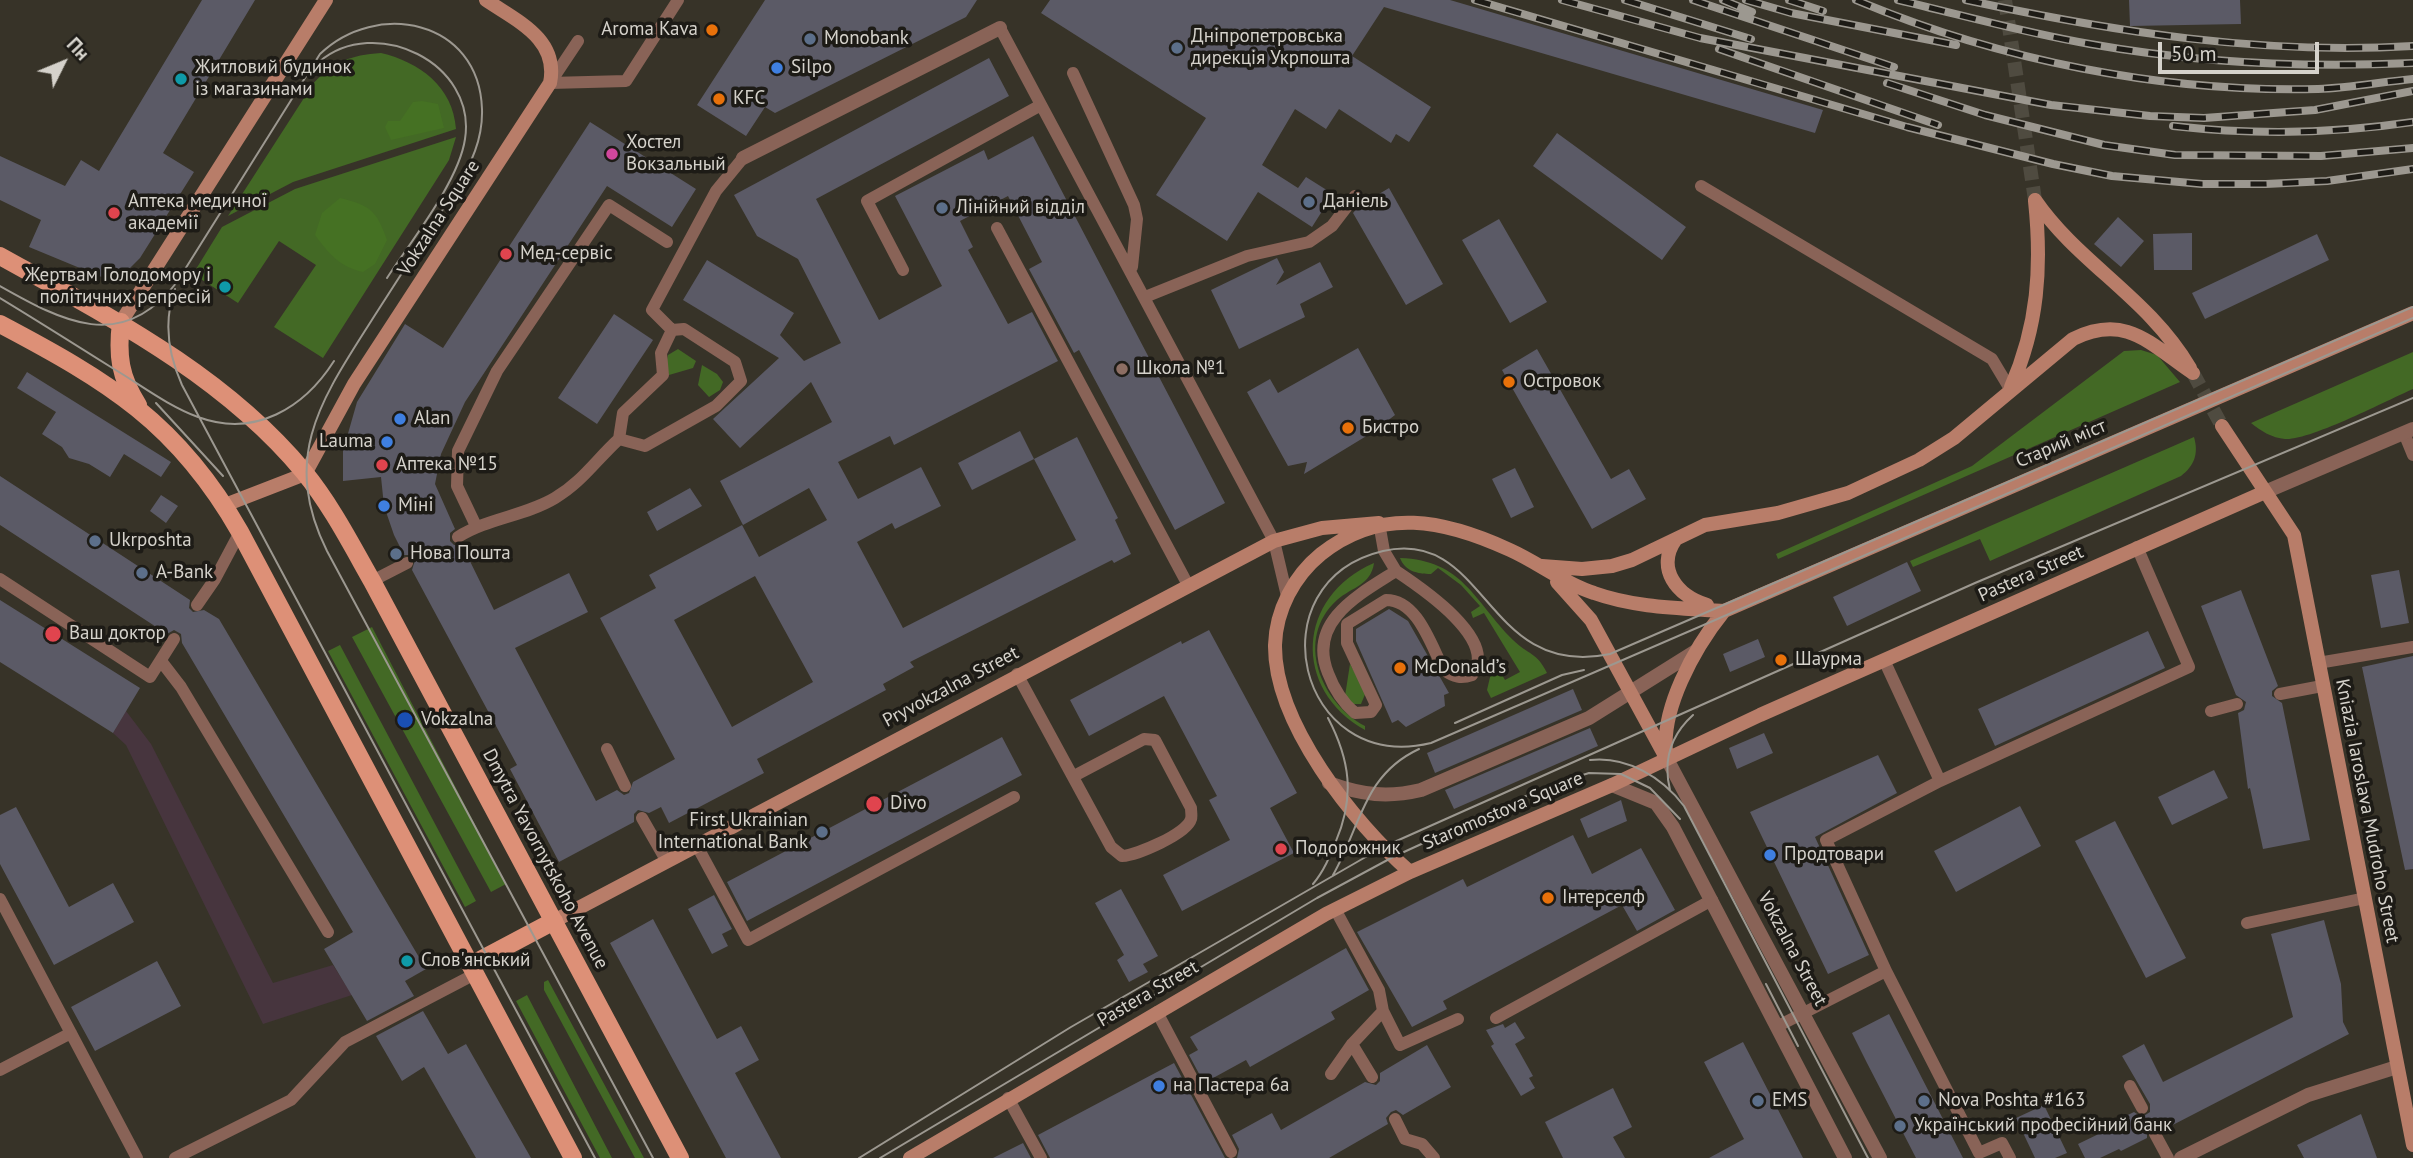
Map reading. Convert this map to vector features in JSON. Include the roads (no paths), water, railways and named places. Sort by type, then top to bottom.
[{"type":"main road","points":[[140,408],[120,372],[118,360],[121,322],[326,0]]},
{"type":"main road","points":[[486,0],[527,28],[546,47],[552,59],[550,83]]},
{"type":"main road","name":"Vokzalna Square","points":[[305,474],[354,384],[550,83]]},
{"type":"main road","points":[[1537,565],[1582,569],[1612,566],[1656,550],[1679,536],[1712,523],[1811,505],[1870,483],[1919,460],[1954,438],[2073,339],[2093,329],[2108,327],[2126,330],[2144,338],[2193,373],[2179,349],[2141,304],[2061,233],[2035,200],[2040,248],[2038,289],[2028,344],[2010,389]]},
{"type":"main road","name":"Dmytra Yavornytskoho Avenue","points":[[0,256],[121,322],[222,394],[281,447],[305,474],[339,523],[372,581],[680,1158]]},
{"type":"main road","name":"Старий міст","points":[[1724,611],[2413,313]]},
{"type":"main road","points":[[0,324],[140,408],[187,452],[225,505],[573,1158]]},
{"type":"main road","name":"Kniazia Iaroslava Mudroho Street","points":[[2222,426],[2294,536],[2413,1145]]},
{"type":"main road","points":[[225,505],[305,474]]},
{"type":"main road","name":"Pastera Street","points":[[1667,759],[2264,492]]},
{"type":"main road","name":"Pryvokzalna Street","points":[[555,921],[1017,674],[1274,541],[1322,528],[1378,523]]},
{"type":"main road","name":"Staromostova Square","points":[[1537,565],[1566,590],[1591,620],[1667,759],[1410,872],[1373,836],[1329,783],[1291,711],[1277,670],[1275,644],[1287,596],[1298,577],[1332,545],[1378,523],[1420,523],[1454,530],[1511,550],[1595,594],[1635,604],[1724,611]]},
{"type":"main road","points":[[1667,759],[1665,746],[1668,722],[1696,651],[1724,611],[1697,602],[1675,585],[1667,564],[1668,553],[1679,536]]},
{"type":"main road","name":"Pastera Street","points":[[910,1158],[1008,1098],[1335,909],[1410,872]]},
{"type":"main road","points":[[473,969],[555,921]]},
{"type":"street","points":[[743,158],[1000,28]]},
{"type":"street","name":"Pastera Street","points":[[2264,492],[2409,431]]},
{"type":"street","points":[[1329,783],[1368,795],[1396,796],[1421,790],[1589,718],[1696,651]]},
{"type":"street","name":"Vokzalna Street","points":[[1667,759],[1880,1158]]},
{"type":"street","points":[[1612,785],[1656,803],[1673,827],[1845,1158]]},
{"type":"street","points":[[2181,1158],[2308,1096],[2398,1067]]},
{"type":"lane","points":[[550,83],[625,81],[678,0]]},
{"type":"lane","points":[[1000,28],[1133,271],[1274,541],[1287,596]]},
{"type":"lane","points":[[550,83],[578,41]]},
{"type":"lane","points":[[1073,73],[1134,205],[1137,219],[1132,245],[1133,271]]},
{"type":"lane","points":[[903,270],[867,201],[1041,105]]},
{"type":"lane","points":[[619,439],[645,446],[716,406],[741,381],[736,362],[684,329],[672,330],[652,310],[716,191],[743,158]]},
{"type":"lane","points":[[1701,186],[1992,359],[2010,389]]},
{"type":"lane","points":[[1145,297],[1247,256],[1309,242],[1332,226],[1355,196]]},
{"type":"lane","points":[[476,526],[457,486],[458,451],[498,371],[609,205],[667,242]]},
{"type":"lane","points":[[997,228],[1188,585]]},
{"type":"lane","points":[[458,537],[476,526],[552,500],[583,480],[595,461],[619,439],[623,412],[663,374],[661,353],[672,330]]},
{"type":"lane","points":[[2409,431],[2413,455]]},
{"type":"lane","points":[[1378,523],[1384,551],[1396,571],[1449,610],[1467,633],[1479,656],[1472,674],[1465,677],[1451,675],[1444,670],[1412,611],[1403,603],[1385,600],[1347,624],[1347,643],[1376,705],[1362,715],[1355,713],[1333,686],[1322,652],[1324,638],[1340,610],[1396,571]]},
{"type":"lane","points":[[197,605],[215,579],[240,532]]},
{"type":"lane","points":[[2010,1158],[2002,1143],[1979,1153],[1886,971],[1826,840],[1940,781],[2189,667],[2137,547]]},
{"type":"lane","points":[[372,581],[407,562]]},
{"type":"lane","points":[[0,579],[150,677],[174,639]]},
{"type":"lane","points":[[2318,663],[2413,647]]},
{"type":"lane","points":[[1884,660],[1940,781]]},
{"type":"lane","points":[[161,661],[181,687],[328,932]]},
{"type":"lane","points":[[1017,674],[1111,847],[1122,856],[1135,855],[1184,830],[1191,819],[1191,808],[1155,740],[1144,739],[1074,776]]},
{"type":"lane","points":[[2280,694],[2322,686]]},
{"type":"lane","points":[[2211,711],[2237,704]]},
{"type":"lane","points":[[607,749],[625,786]]},
{"type":"lane","points":[[696,844],[748,940],[1014,797]]},
{"type":"lane","points":[[642,818],[666,860]]},
{"type":"lane","points":[[2247,923],[2365,898]]},
{"type":"lane","points":[[0,899],[137,1158]]},
{"type":"lane","points":[[1496,1018],[1712,901]]},
{"type":"lane","points":[[1335,909],[1379,990],[1383,1011],[1400,1045],[1458,1019]]},
{"type":"lane","points":[[175,1158],[291,1100],[345,1042],[473,969]]},
{"type":"lane","points":[[1778,1026],[1886,971]]},
{"type":"lane","points":[[1331,1074],[1352,1044],[1383,1011]]},
{"type":"lane","points":[[1157,1012],[1231,1153]]},
{"type":"lane","points":[[0,1070],[71,1033]]},
{"type":"lane","points":[[1352,1044],[1372,1077]]},
{"type":"lane","points":[[2130,1086],[2142,1108]]},
{"type":"lane","points":[[1008,1098],[1041,1158]]},
{"type":"lane","points":[[1395,1119],[1405,1139],[1422,1144],[1434,1158]]},
{"type":"lane","points":[[2155,1133],[2168,1158]]},
{"type":"tunnel","points":[[2005,0],[2035,200]]},
{"type":"tunnel","points":[[2193,373],[2222,426]]},
{"type":"tram line","points":[[0,286],[69,319],[91,324],[113,324],[135,318],[156,304],[177,282],[320,54],[343,37],[369,27],[395,24],[421,28],[444,38],[463,55],[476,79],[482,109],[475,151],[456,189],[339,372],[314,427],[308,455],[307,485],[313,516],[327,551],[653,1158]]},
{"type":"tram line","points":[[319,62],[342,48],[367,43],[393,45],[418,54],[439,69],[455,88],[464,112],[465,139],[454,173],[433,210],[387,278]]},
{"type":"tram line","points":[[175,289],[168,326],[170,350],[182,385],[595,1158]]},
{"type":"tram line","points":[[0,298],[165,401],[198,417],[219,423],[258,421],[293,405],[322,378],[334,361]]},
{"type":"tram line","points":[[2413,307],[1610,654],[1568,656],[1536,645],[1510,627],[1468,580],[1445,561],[1418,550],[1383,551],[1342,569],[1317,599],[1306,634],[1308,671],[1323,704],[1349,731],[1385,745],[1431,743],[2413,318]]},
{"type":"tram line","points":[[859,1158],[1071,1027],[1383,847],[1975,583],[2413,398]]},
{"type":"tram line","points":[[156,403],[223,476]]},
{"type":"tram line","points":[[1455,723],[1562,675],[1584,670]]},
{"type":"tram line","points":[[1670,790],[1668,759],[1671,749],[1679,731],[1693,715]]},
{"type":"tram line","points":[[1313,884],[1324,869],[1336,841],[1348,793],[1345,764],[1328,718]]},
{"type":"tram line","points":[[1333,875],[1375,787],[1400,760],[1419,749]]},
{"type":"tram line","points":[[1590,760],[1617,761],[1643,771],[1665,786],[1684,806],[1868,1158]]},
{"type":"tram line","points":[[880,1158],[1317,898],[1393,857],[1548,786],[1589,773],[1621,774],[1650,788],[1680,819]]},
{"type":"tram line","points":[[1766,984],[1798,1046]]},
{"type":"railway","points":[[1475,0],[1907,127],[2112,176],[2202,184],[2266,184],[2327,181],[2413,169]]},
{"type":"railway","points":[[1562,0],[1700,38],[2051,105],[2150,116],[2204,118],[2315,110],[2413,91]]},
{"type":"railway","points":[[1625,0],[1751,39]]},
{"type":"railway","points":[[1693,0],[1894,67]]},
{"type":"railway","points":[[1723,0],[1752,12]]},
{"type":"railway","points":[[1746,0],[1791,13],[1956,45]]},
{"type":"railway","points":[[1789,0],[1823,11]]},
{"type":"railway","points":[[1856,0],[1967,40],[2024,56],[2141,78],[2259,89],[2318,89],[2413,79]]},
{"type":"railway","points":[[1898,0],[2066,40],[2170,56],[2291,64],[2413,63]]},
{"type":"railway","points":[[1966,0],[2133,31],[2244,44],[2356,48],[2413,46]]},
{"type":"railway","points":[[1719,49],[1938,125]]},
{"type":"railway","points":[[1887,83],[1985,115],[2104,145],[2175,155],[2321,156],[2413,148]]},
{"type":"railway","points":[[2173,126],[2293,132],[2413,122]]},
{"type":"place","name":"Aroma Kava","points":[[712,30]]},
{"type":"place","name":"Monobank","points":[[810,39]]},
{"type":"place","name":"Дніпропетровська дирекція Укрпошта","points":[[1177,48]]},
{"type":"place","name":"Silpo","points":[[777,68]]},
{"type":"place","name":"Житловий будинок із магазинами","points":[[181,79]]},
{"type":"place","name":"KFC","points":[[719,99]]},
{"type":"place","name":"Хостел Вокзальный","points":[[612,154]]},
{"type":"place","name":"Даніель","points":[[1309,202]]},
{"type":"place","name":"Лінійний відділ","points":[[942,208]]},
{"type":"place","name":"Аптека медичної академії","points":[[114,213]]},
{"type":"place","name":"Мед-сервіс","points":[[506,254]]},
{"type":"place","name":"Жертвам Голодомору і політичних репресій","points":[[225,287]]},
{"type":"place","name":"Школа №1","points":[[1122,369]]},
{"type":"place","name":"Островок","points":[[1509,382]]},
{"type":"place","name":"Alan","points":[[400,419]]},
{"type":"place","name":"Бистро","points":[[1348,428]]},
{"type":"place","name":"Lauma","points":[[387,442]]},
{"type":"place","name":"Аптека №15","points":[[382,465]]},
{"type":"place","name":"Міні","points":[[384,506]]},
{"type":"place","name":"Ukrposhta","points":[[95,541]]},
{"type":"place","name":"Нова Пошта","points":[[396,554]]},
{"type":"place","name":"A-Bank","points":[[142,573]]},
{"type":"place","name":"Ваш доктор","points":[[53,634]]},
{"type":"place","name":"Шаурма","points":[[1781,660]]},
{"type":"place","name":"McDonald’s","points":[[1400,668]]},
{"type":"place","name":"Vokzalna","points":[[405,720]]},
{"type":"place","name":"Divo","points":[[874,804]]},
{"type":"place","name":"First Ukrainian International Bank","points":[[822,832]]},
{"type":"place","name":"Подорожник","points":[[1281,849]]},
{"type":"place","name":"Продтовари","points":[[1770,855]]},
{"type":"place","name":"Інтерселф","points":[[1548,898]]},
{"type":"place","name":"Слов'янський","points":[[407,961]]},
{"type":"place","name":"на Пастера 6а","points":[[1159,1086]]},
{"type":"place","name":"EMS","points":[[1758,1101]]},
{"type":"place","name":"Nova Poshta #163","points":[[1924,1101]]},
{"type":"place","name":"Український професійний банк","points":[[1900,1126]]}]
